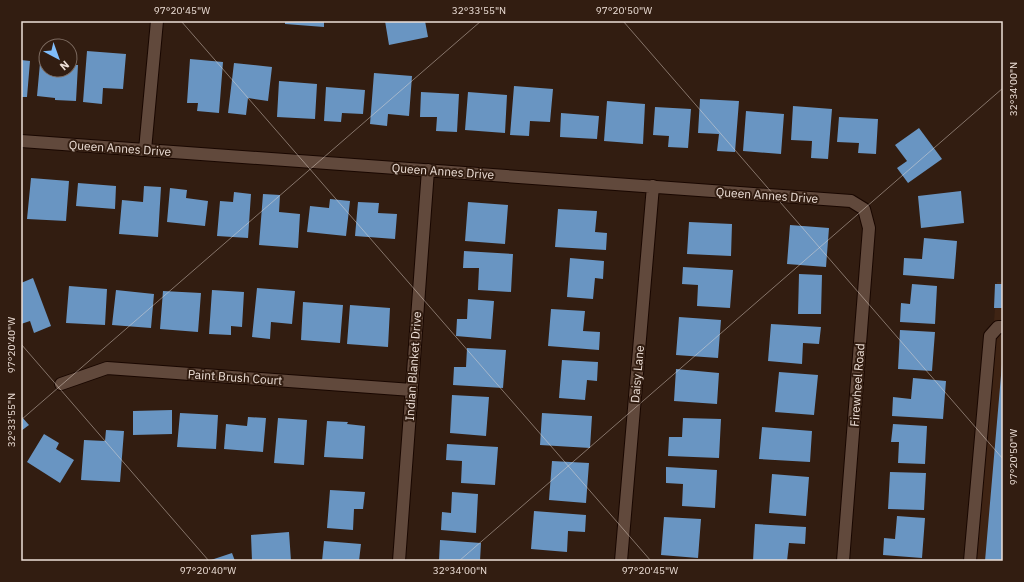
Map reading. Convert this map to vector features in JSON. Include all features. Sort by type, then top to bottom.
[{"type":"street","points":[[146,150],[157,21]]},
{"type":"street","name":"Queen Annes Drive","points":[[21,141],[851,201],[864,209]]},
{"type":"street","name":"Indian Blanket Drive","points":[[399,561],[428,170]]},
{"type":"street","name":"Daisy Lane","points":[[621,561],[653,186]]},
{"type":"street","name":"Firewheel Road","points":[[843,561],[870,228],[864,209]]},
{"type":"street","points":[[970,561],[990,336],[998,327],[1003,327]]},
{"type":"street","name":"Paint Brush Court","points":[[61,384],[106,368],[412,390]]},
{"type":"shaded area","points":[[997,282],[1003,282],[1003,561],[976,561]]},
{"type":"building","points":[[285,21],[324,21],[324,27],[285,24]]},
{"type":"building","points":[[385,21],[425,21],[428,37],[389,45]]},
{"type":"building","points":[[87,51],[126,54],[123,89],[103,88],[102,104],[83,102]]},
{"type":"building","points":[[190,59],[223,62],[219,113],[197,111],[198,103],[187,103]]},
{"type":"building","points":[[21,60],[30,61],[27,97],[21,97]]},
{"type":"building","points":[[234,63],[272,67],[268,101],[248,98],[246,115],[228,113]]},
{"type":"building","points":[[374,73],[412,76],[409,116],[388,114],[387,126],[370,124]]},
{"type":"building","points":[[39,78],[77,78],[76,101],[55,100],[55,98],[37,96]]},
{"type":"building","points":[[279,81],[317,84],[315,119],[277,117]]},
{"type":"building","points":[[514,86],[553,89],[550,122],[530,121],[529,136],[510,135]]},
{"type":"building","points":[[326,87],[365,90],[363,114],[342,113],[341,122],[324,121]]},
{"type":"building","points":[[421,92],[459,94],[457,132],[436,131],[437,117],[420,117]]},
{"type":"building","points":[[468,92],[507,95],[505,133],[465,130]]},
{"type":"building","points":[[700,99],[739,101],[735,152],[717,151],[719,134],[698,133]]},
{"type":"building","points":[[607,101],[645,104],[643,144],[604,141]]},
{"type":"building","points":[[793,106],[832,109],[828,159],[811,158],[812,141],[791,140]]},
{"type":"building","points":[[655,107],[691,109],[688,148],[668,147],[669,136],[653,135]]},
{"type":"building","points":[[746,111],[784,114],[781,154],[743,151]]},
{"type":"building","points":[[561,113],[599,116],[597,139],[560,137]]},
{"type":"building","points":[[839,117],[878,119],[876,154],[858,153],[859,143],[837,142]]},
{"type":"building","points":[[919,128],[942,159],[908,183],[897,168],[907,161],[895,145]]},
{"type":"building","points":[[31,178],[69,181],[66,221],[27,219]]},
{"type":"building","points":[[78,183],[116,186],[115,209],[76,206]]},
{"type":"building","points":[[144,186],[161,187],[158,237],[119,234],[122,200],[143,202]]},
{"type":"building","points":[[170,188],[187,190],[186,198],[208,201],[205,226],[167,222]]},
{"type":"building","points":[[961,191],[964,223],[921,228],[918,196]]},
{"type":"building","points":[[234,192],[251,194],[248,238],[217,236],[220,201],[233,202]]},
{"type":"building","points":[[263,194],[280,195],[279,212],[300,214],[298,248],[259,245]]},
{"type":"building","points":[[330,199],[350,201],[346,236],[307,232],[310,206],[329,208]]},
{"type":"building","points":[[358,202],[379,203],[378,213],[397,214],[395,239],[355,236]]},
{"type":"building","points":[[468,202],[508,205],[505,244],[465,241]]},
{"type":"building","points":[[558,209],[597,211],[595,232],[607,233],[606,250],[555,247]]},
{"type":"building","points":[[689,222],[732,224],[731,256],[687,254]]},
{"type":"building","points":[[790,225],[829,228],[826,267],[787,264]]},
{"type":"building","points":[[924,238],[957,241],[954,279],[903,275],[904,258],[922,259]]},
{"type":"building","points":[[464,251],[513,254],[511,292],[478,290],[479,268],[463,268]]},
{"type":"building","points":[[570,258],[604,261],[603,279],[595,278],[593,299],[567,297]]},
{"type":"building","points":[[683,267],[733,270],[730,308],[697,306],[698,285],[682,284]]},
{"type":"building","points":[[799,274],[822,275],[821,314],[798,314]]},
{"type":"building","points":[[33,278],[51,326],[34,333],[30,321],[21,324],[21,283]]},
{"type":"building","points":[[912,284],[937,286],[935,324],[900,322],[901,303],[910,304]]},
{"type":"building","points":[[995,284],[1003,284],[1003,308],[994,308]]},
{"type":"building","points":[[69,286],[107,289],[105,325],[66,323]]},
{"type":"building","points":[[257,288],[295,291],[292,324],[271,322],[270,339],[252,337]]},
{"type":"building","points":[[116,290],[154,294],[151,328],[112,325]]},
{"type":"building","points":[[212,290],[244,292],[242,327],[231,326],[231,335],[209,334]]},
{"type":"building","points":[[163,291],[201,293],[198,332],[160,329]]},
{"type":"building","points":[[468,299],[494,301],[491,339],[456,336],[457,319],[467,319]]},
{"type":"building","points":[[303,302],[343,305],[340,343],[301,340]]},
{"type":"building","points":[[350,305],[390,308],[388,347],[347,344]]},
{"type":"building","points":[[551,309],[585,311],[583,331],[600,332],[599,350],[548,346]]},
{"type":"building","points":[[679,317],[721,320],[718,358],[676,355]]},
{"type":"building","points":[[771,324],[821,327],[819,344],[803,343],[802,364],[768,361]]},
{"type":"building","points":[[900,330],[935,332],[932,371],[898,369]]},
{"type":"building","points":[[467,348],[506,350],[503,388],[453,385],[454,367],[466,367]]},
{"type":"building","points":[[562,360],[598,362],[597,381],[587,380],[585,400],[559,398]]},
{"type":"building","points":[[1002,364],[1003,561],[985,561]]},
{"type":"building","points":[[676,369],[719,373],[717,404],[674,401]]},
{"type":"building","points":[[779,372],[818,375],[814,415],[775,412]]},
{"type":"building","points":[[913,378],[946,381],[943,419],[892,416],[893,397],[911,399]]},
{"type":"building","points":[[452,395],[489,397],[486,436],[450,433]]},
{"type":"building","points":[[172,410],[172,434],[133,435],[133,411]]},
{"type":"building","points":[[180,413],[218,415],[216,449],[177,447]]},
{"type":"building","points":[[542,413],[592,416],[590,448],[540,445]]},
{"type":"building","points":[[21,416],[29,425],[21,431]]},
{"type":"building","points":[[248,417],[266,418],[263,452],[224,449],[226,424],[247,426]]},
{"type":"building","points":[[278,418],[307,420],[304,465],[274,463]]},
{"type":"building","points":[[683,418],[721,419],[719,458],[668,456],[669,437],[682,437]]},
{"type":"building","points":[[327,421],[348,422],[347,424],[365,426],[363,459],[324,457]]},
{"type":"building","points":[[893,424],[927,426],[925,464],[898,463],[899,442],[891,442]]},
{"type":"building","points":[[762,427],[812,431],[810,462],[759,459]]},
{"type":"building","points":[[106,430],[124,431],[120,482],[81,480],[84,440],[105,441]]},
{"type":"building","points":[[44,434],[59,443],[56,449],[74,460],[60,483],[27,462]]},
{"type":"building","points":[[447,444],[498,447],[495,485],[461,483],[462,461],[446,460]]},
{"type":"building","points":[[552,461],[589,463],[586,503],[549,500]]},
{"type":"building","points":[[666,467],[717,470],[715,508],[682,506],[683,484],[666,483]]},
{"type":"building","points":[[890,472],[926,473],[924,510],[888,509]]},
{"type":"building","points":[[772,474],[809,477],[806,516],[769,513]]},
{"type":"building","points":[[330,490],[365,492],[363,509],[354,509],[353,530],[327,528]]},
{"type":"building","points":[[452,492],[478,494],[476,533],[441,530],[442,512],[451,513]]},
{"type":"building","points":[[534,511],[586,515],[585,532],[568,531],[567,552],[531,549]]},
{"type":"building","points":[[897,516],[925,518],[922,558],[883,555],[884,538],[895,539]]},
{"type":"building","points":[[664,517],[701,519],[698,558],[661,555]]},
{"type":"building","points":[[755,524],[806,527],[805,544],[789,543],[787,561],[753,561]]},
{"type":"building","points":[[289,532],[291,561],[252,561],[251,535]]},
{"type":"building","points":[[440,540],[481,543],[480,561],[439,561]]},
{"type":"building","points":[[324,541],[361,544],[359,561],[322,561]]},
{"type":"building","points":[[232,553],[235,561],[208,561]]}]
